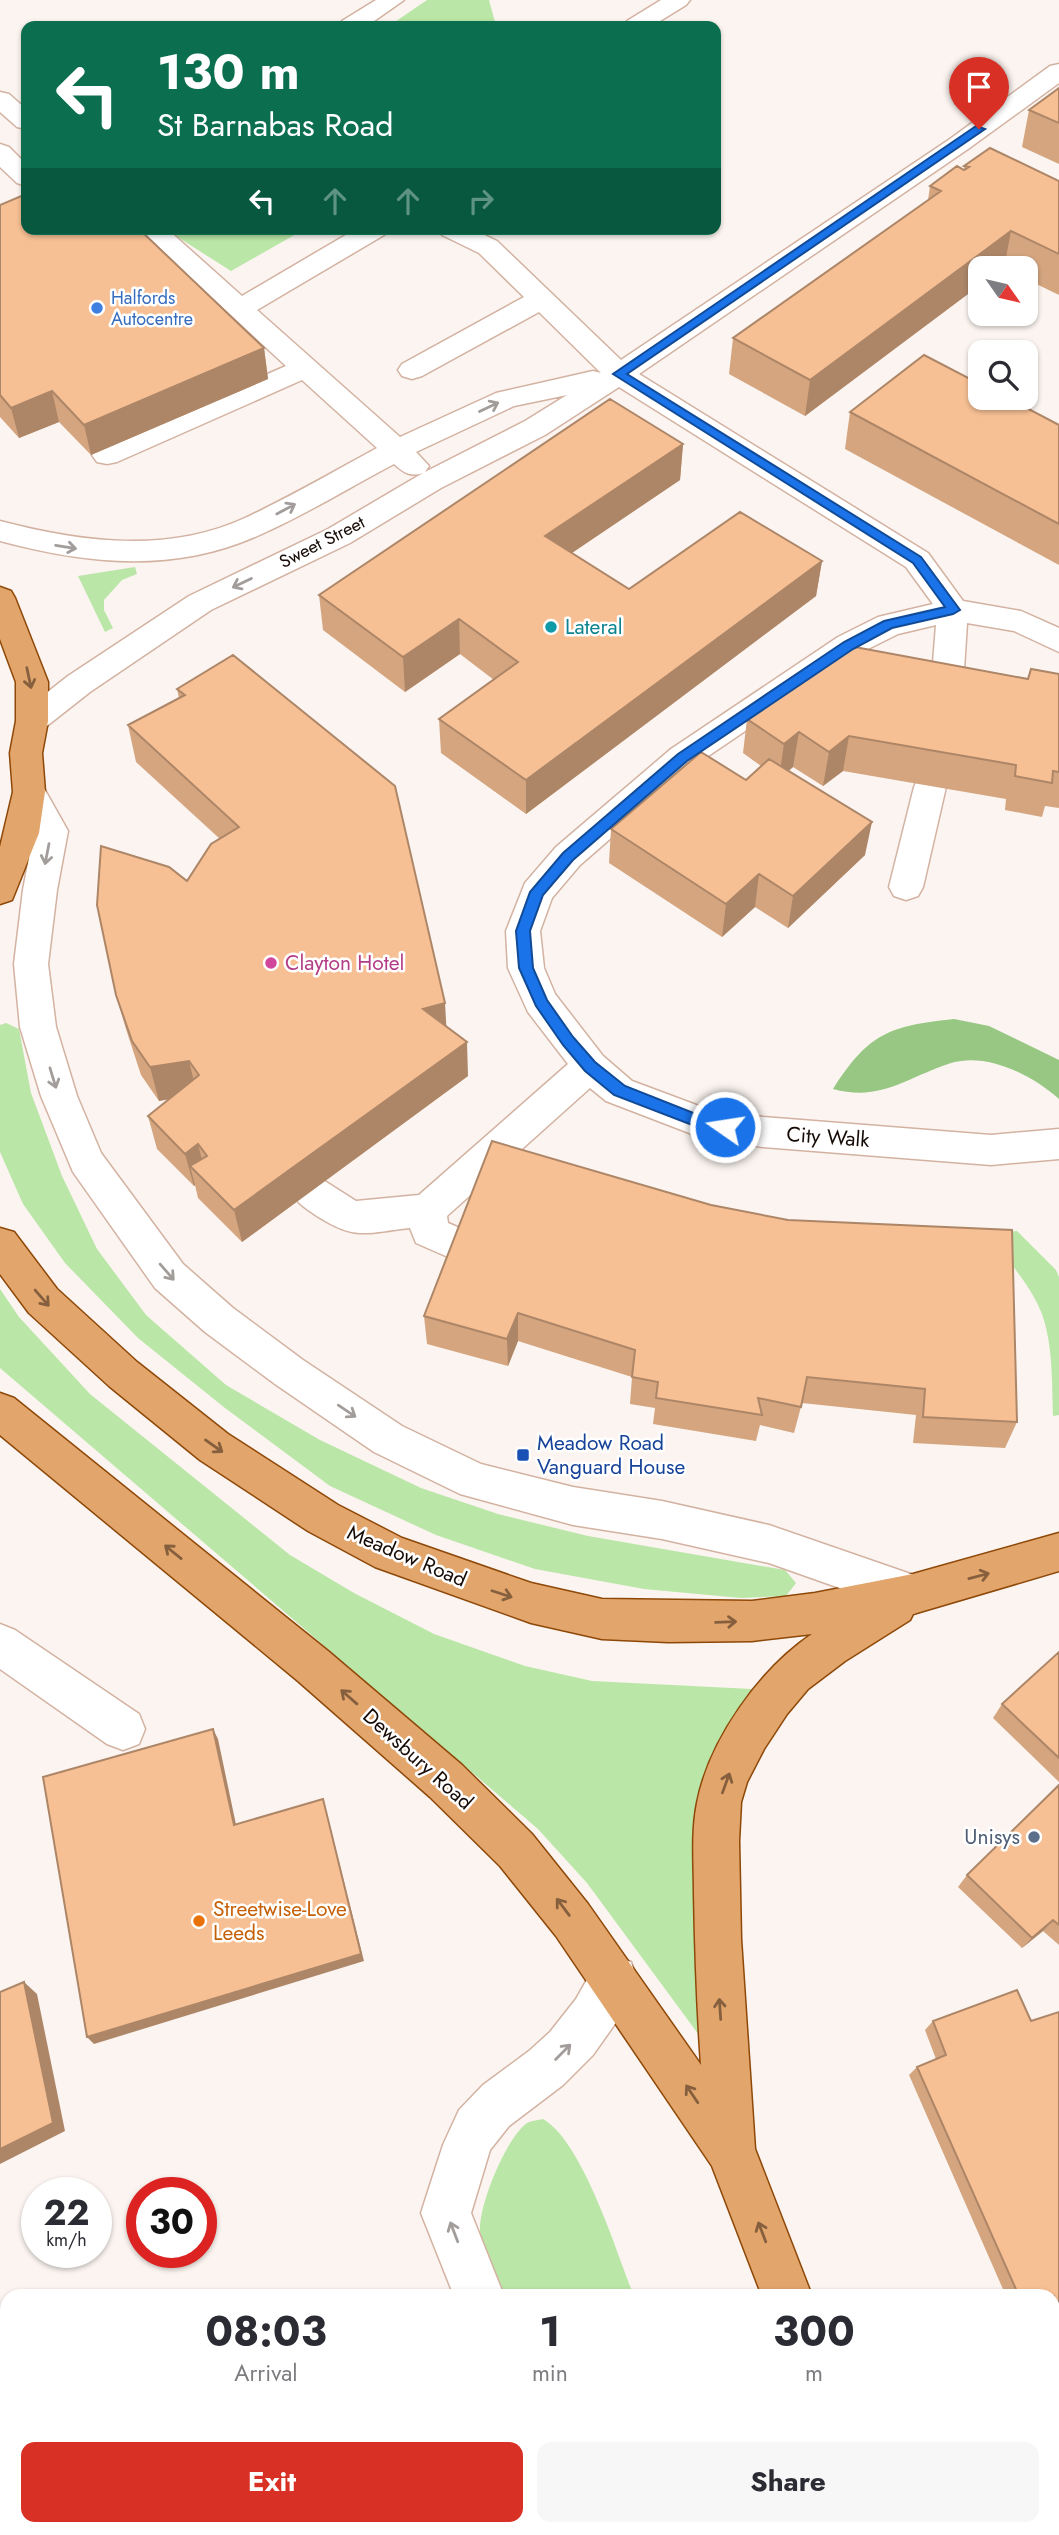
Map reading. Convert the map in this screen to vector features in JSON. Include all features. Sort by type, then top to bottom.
[{"type":"main road","points":[[0,891],[22,834],[14,797],[32,721],[32,682],[3,615]]},
{"type":"main road","name":"Meadow Road","points":[[0,1244],[43,1301],[157,1402],[214,1447],[323,1518],[390,1553],[531,1604],[602,1619],[668,1622],[752,1621],[815,1613],[913,1594]]},
{"type":"main road","name":"Dewsbury Road","points":[[11,1424],[313,1666],[446,1781],[539,1877],[614,1979],[731,2151]]},
{"type":"main road","points":[[784,2289],[731,2151],[719,1997],[717,1885],[719,1802],[734,1761],[761,1716],[792,1675],[829,1647],[913,1594],[1059,1552]]},
{"type":"street","points":[[359,21],[392,0]]},
{"type":"street","points":[[644,21],[677,0]]},
{"type":"street","name":"Sweet Street","points":[[32,721],[79,684],[178,616],[339,536],[431,481],[535,428],[959,144],[1059,71]]},
{"type":"street","points":[[0,99],[21,118]]},
{"type":"street","points":[[959,144],[984,156]]},
{"type":"street","points":[[0,152],[21,189]]},
{"type":"street","points":[[158,235],[431,481]]},
{"type":"street","points":[[239,309],[365,235]]},
{"type":"street","points":[[463,235],[488,247],[619,374],[917,560],[953,610],[946,701]]},
{"type":"street","points":[[412,370],[542,299]]},
{"type":"street","points":[[107,455],[305,368]]},
{"type":"street","name":"Sweet Street","points":[[0,531],[45,543],[103,552],[140,552],[200,544],[254,526],[397,450],[506,399],[619,374]]},
{"type":"street","points":[[953,610],[1021,622],[1059,641]]},
{"type":"street","name":"City Walk","points":[[953,610],[889,625],[849,645],[682,757],[568,856],[537,892],[523,931],[526,968],[541,1002],[590,1066],[620,1091],[705,1124],[764,1132],[991,1150],[1059,1143]]},
{"type":"street","points":[[906,887],[930,787]]},
{"type":"street","points":[[14,797],[51,831],[40,890],[31,964],[38,1027],[59,1096],[86,1161],[169,1276],[219,1320],[355,1417],[388,1439],[474,1481],[573,1506],[662,1520],[769,1544],[913,1594]]},
{"type":"street","points":[[310,1191],[351,1218],[428,1210],[590,1066]]},
{"type":"street","points":[[428,1210],[429,1232],[464,1248]]},
{"type":"street","points":[[0,1644],[123,1729]]},
{"type":"street","points":[[476,2289],[446,2213],[475,2129],[499,2100],[565,2052],[597,2011],[614,1979]]},
{"type":"green space","points":[[427,0],[489,0],[495,21],[396,21]]},
{"type":"green space","points":[[174,235],[294,235],[231,271]]},
{"type":"green space","points":[[135,567],[137,574],[122,580],[104,600],[104,610],[113,628],[105,632],[78,576]]},
{"type":"green space","points":[[954,1019],[989,1026],[1059,1060],[1059,1099],[1036,1082],[1008,1068],[994,1063],[965,1060],[880,1090],[850,1092],[833,1089],[858,1055],[883,1036],[913,1025]]},
{"type":"green space","points":[[6,1023],[19,1029],[31,1093],[62,1176],[97,1249],[146,1315],[226,1385],[320,1440],[421,1488],[498,1514],[588,1536],[785,1570],[796,1583],[786,1596],[741,1598],[644,1589],[535,1569],[436,1535],[330,1486],[225,1408],[138,1338],[65,1263],[23,1204],[0,1152],[0,1025]]},
{"type":"green space","points":[[1017,1231],[1056,1270],[1059,1277],[1059,1415],[1053,1416],[1050,1351],[1042,1314],[1025,1282],[987,1234]]},
{"type":"green space","points":[[0,1289],[19,1317],[90,1394],[290,1555],[354,1593],[434,1634],[525,1666],[592,1681],[752,1689],[758,1692],[731,1743],[706,2038],[699,2035],[587,1883],[538,1829],[0,1368]]},
{"type":"green space","points":[[543,2119],[558,2131],[572,2150],[597,2199],[631,2289],[501,2289],[483,2247],[481,2219],[495,2173],[511,2143],[527,2123]]},
{"type":"building","points":[[1059,88],[1059,123],[1029,110]]},
{"type":"building","points":[[990,148],[1059,181],[1059,254],[1011,231],[977,256],[968,256],[968,263],[810,380],[733,338],[941,191],[930,186],[957,166],[964,170],[969,167],[964,166]]},
{"type":"building","name":"Halfords Autocentre","points":[[21,196],[21,235],[145,235],[264,348],[84,425],[52,391],[11,408],[0,395],[0,205]]},
{"type":"building","points":[[924,355],[968,378],[968,410],[1031,410],[1059,425],[1059,524],[850,412]]},
{"type":"building","name":"Lateral","points":[[610,399],[683,444],[545,536],[629,589],[740,512],[822,561],[526,780],[439,719],[518,662],[459,619],[403,657],[319,595]]},
{"type":"building","points":[[844,645],[1028,679],[1031,669],[1059,674],[1059,772],[1053,771],[1052,783],[1015,776],[1016,765],[849,736],[829,752],[799,732],[784,744],[747,719]]},
{"type":"building","name":"Clayton Hotel","points":[[233,655],[395,786],[445,1003],[423,1009],[467,1042],[234,1210],[190,1166],[207,1156],[198,1144],[185,1154],[148,1116],[199,1075],[189,1061],[150,1067],[132,1041],[116,995],[97,905],[101,846],[169,867],[187,881],[211,844],[239,827],[128,725],[185,695],[177,689]]},
{"type":"building","points":[[701,752],[746,780],[769,759],[872,822],[793,896],[759,874],[726,904],[611,829]]},
{"type":"building","points":[[492,1141],[711,1205],[788,1220],[1012,1230],[1017,1422],[923,1417],[925,1389],[807,1377],[801,1407],[758,1398],[762,1415],[656,1398],[658,1382],[632,1377],[635,1350],[518,1313],[507,1339],[424,1316]]},
{"type":"building","name":"Unisys","points":[[1059,1652],[1059,1758],[1002,1704]]},
{"type":"building","points":[[213,1729],[234,1825],[323,1799],[361,1954],[87,2037],[43,1777]]},
{"type":"building","name":"Unisys","points":[[1059,1785],[1059,1925],[1053,1920],[1032,1938],[967,1875]]},
{"type":"building","points":[[24,1982],[53,2123],[0,2149],[0,1992]]},
{"type":"building","points":[[1017,1990],[1031,2021],[1059,2012],[1059,2289],[1016,2289],[917,2067],[946,2055],[933,2021]]},
{"type":"place","name":"Halfords Autocentre","points":[[97,308]]},
{"type":"place","name":"Lateral","points":[[551,627]]},
{"type":"place","name":"Clayton Hotel","points":[[271,963]]},
{"type":"place","name":"Meadow Road Vanguard House","points":[[523,1455]]},
{"type":"place","name":"Unisys","points":[[1034,1837]]},
{"type":"place","name":"Streetwise-Love Leeds","points":[[199,1921]]},
{"type":"route","points":[[725,1127],[705,1124],[620,1091],[590,1066],[568,1041],[541,1002],[526,968],[523,931],[537,892],[568,856],[682,757],[849,645],[889,625],[953,610],[917,560],[619,374],[979,129]]}]
